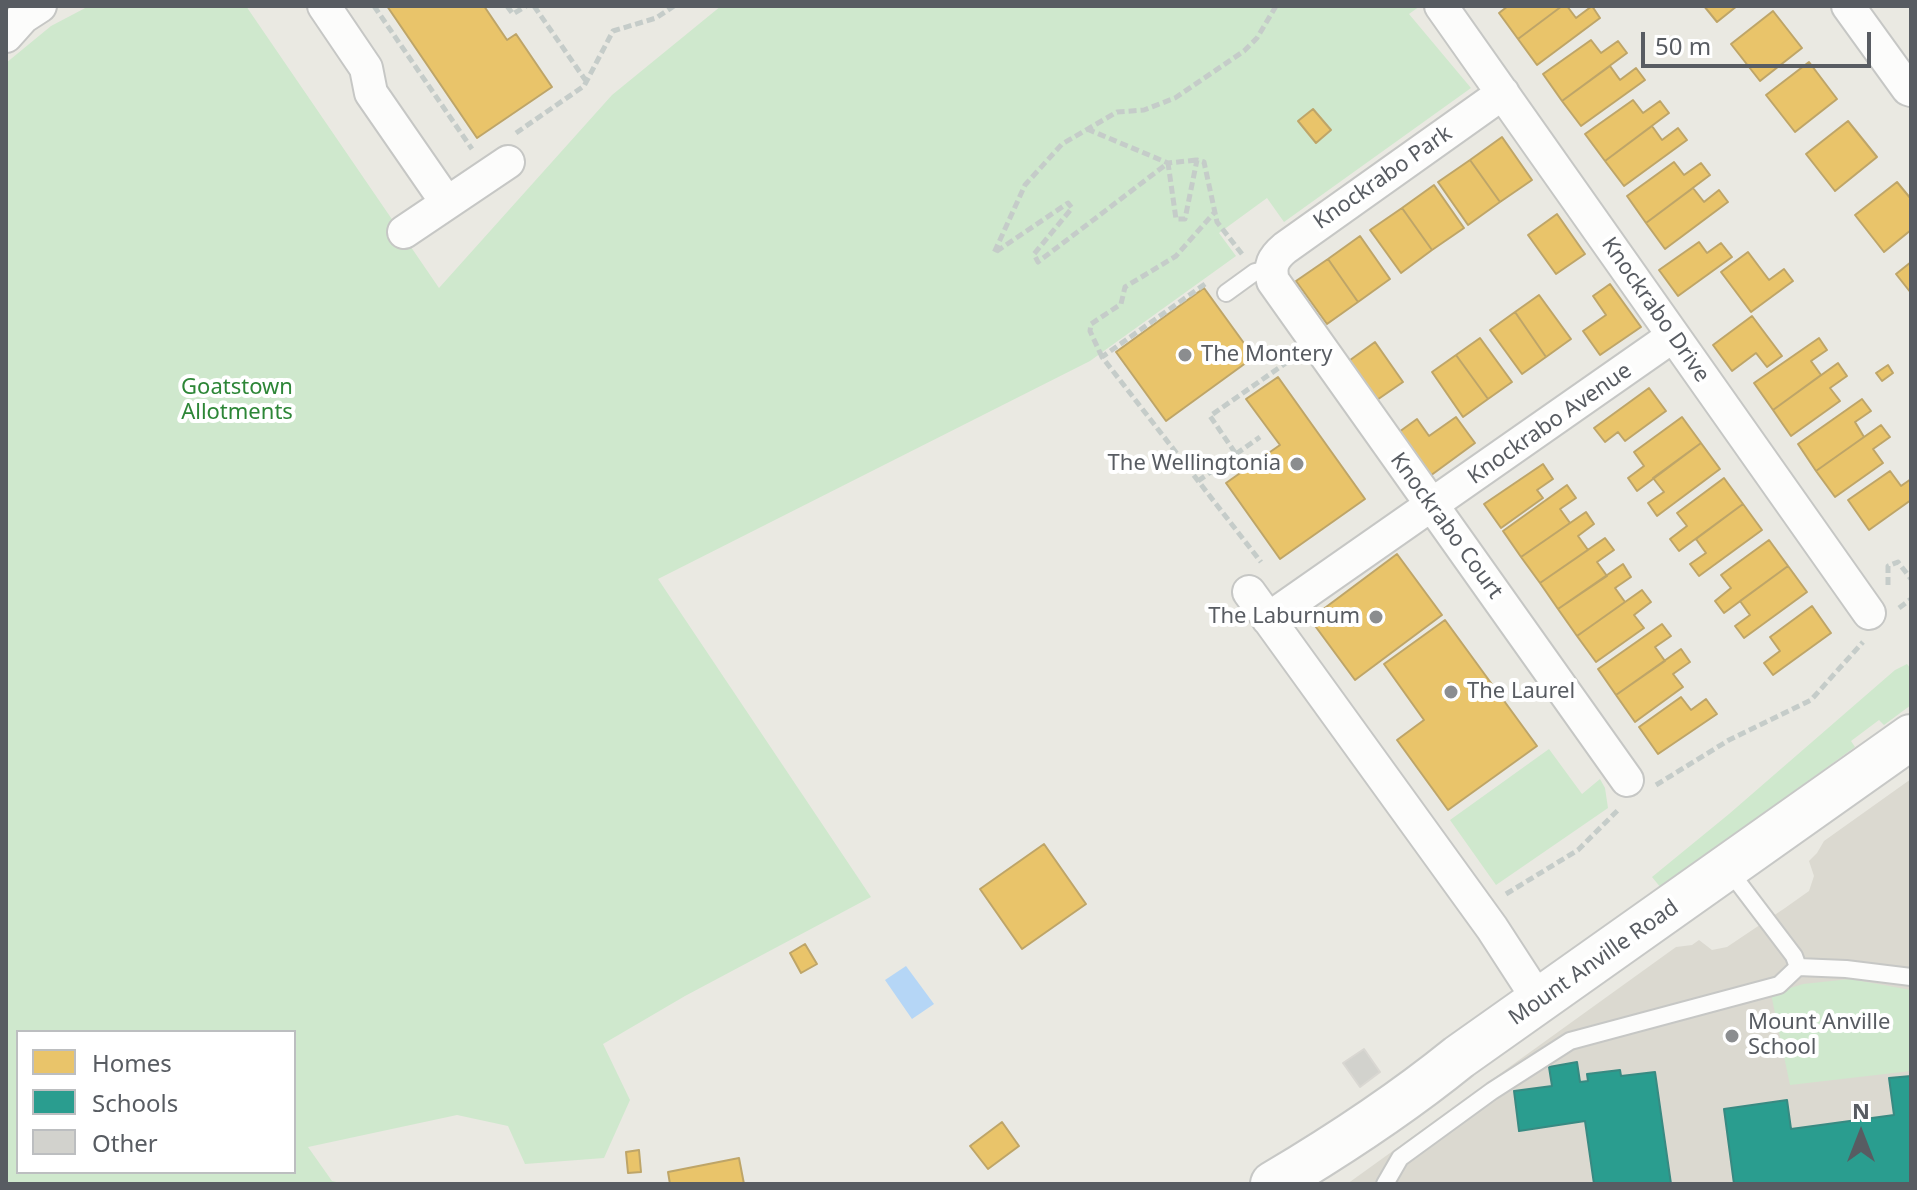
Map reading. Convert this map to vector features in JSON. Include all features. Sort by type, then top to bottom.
[{"type":"main road","name":"Mount Anville Road","points":[[1273,1184],[1321,1156],[1399,1103],[1911,737]]},
{"type":"street","points":[[8,29],[40,6]]},
{"type":"street","points":[[324,6],[366,68],[371,93],[447,203]]},
{"type":"street","name":"Knockrabo Drive","points":[[1441,6],[1875,622]]},
{"type":"street","points":[[1848,6],[1911,90]]},
{"type":"street","name":"Knockrabo Park","points":[[1270,269],[1275,256],[1285,248],[1503,93]]},
{"type":"street","points":[[404,232],[447,203],[497,154]]},
{"type":"street","name":"Knockrabo Court","points":[[1270,269],[1273,281],[1627,780]]},
{"type":"street","name":"Knockrabo Avenue","points":[[1268,619],[1673,336]]},
{"type":"street","points":[[1249,592],[1479,910],[1540,1002]]},
{"type":"lane","points":[[1226,293],[1255,272],[1270,269]]},
{"type":"lane","points":[[1728,867],[1794,956],[1798,967]]},
{"type":"lane","points":[[1385,1184],[1400,1158],[1492,1091],[1570,1041],[1779,985],[1798,967],[1911,977]]},
{"type":"path","points":[[374,6],[497,154],[584,86],[613,31],[656,18],[674,6]]},
{"type":"path","points":[[507,6],[513,14],[526,6]]},
{"type":"path","points":[[534,6],[586,81]]},
{"type":"path","points":[[1168,163],[1038,262],[1034,254],[1072,208],[1068,203],[994,253],[1025,185],[1062,144],[1117,112],[1144,110],[1175,98],[1244,51],[1257,38],[1276,6]]},
{"type":"path","points":[[1086,128],[1168,163],[1204,162],[1217,222],[1244,256],[1270,269]]},
{"type":"path","points":[[1168,163],[1176,219],[1185,219],[1197,160]]},
{"type":"path","points":[[1215,212],[1176,256],[1125,287],[1121,304],[1091,324],[1090,331],[1102,357],[1271,576],[1249,592]]},
{"type":"path","points":[[1102,357],[1205,284]]},
{"type":"path","points":[[1236,454],[1210,416],[1274,372]]},
{"type":"path","points":[[1198,481],[1260,437]]},
{"type":"path","points":[[1479,910],[1578,850],[1621,807],[1627,780],[1651,788],[1729,740],[1811,700],[1875,622],[1911,599]]},
{"type":"shaded area","name":"Mount Anville School","points":[[1911,779],[1911,1184],[1347,1184],[1676,947],[1692,945],[1699,940],[1712,950],[1727,947],[1809,891],[1814,876],[1809,861],[1824,841]]},
{"type":"green space","name":"Goatstown Allotments","points":[[89,6],[246,6],[439,288],[612,95],[721,6],[1420,6],[1409,14],[1471,88],[1284,222],[1267,198],[1219,233],[1236,256],[1090,361],[658,579],[871,897],[685,996],[603,1044],[630,1100],[604,1158],[525,1164],[508,1126],[457,1115],[308,1147],[332,1181],[345,1184],[6,1184],[6,63],[51,26]]},
{"type":"green space","points":[[1907,664],[1911,669],[1911,705],[1884,725],[1879,720],[1851,741],[1855,747],[1661,888],[1652,877],[1895,670]]},
{"type":"green space","points":[[1549,749],[1582,794],[1600,779],[1605,788],[1608,808],[1496,885],[1450,820]]},
{"type":"green space","points":[[1850,979],[1911,990],[1911,1071],[1790,1085],[1771,994],[1803,984]]},
{"type":"water","points":[[906,966],[934,1004],[912,1019],[885,980]]},
{"type":"building: Homes","points":[[387,6],[484,6],[507,40],[516,34],[552,87],[477,138]]},
{"type":"building: Homes","points":[[1508,6],[1562,6],[1518,39],[1499,13]]},
{"type":"building: Homes","points":[[1562,6],[1567,6],[1576,18],[1592,6],[1600,18],[1537,65],[1518,39]]},
{"type":"building: Homes","points":[[1704,6],[1737,6],[1717,22]]},
{"type":"building: Homes","points":[[1773,11],[1802,48],[1760,81],[1731,44]]},
{"type":"building: Homes","points":[[1591,40],[1601,53],[1618,41],[1627,53],[1562,101],[1543,74]]},
{"type":"building: Homes","points":[[1809,62],[1837,99],[1795,132],[1766,95]]},
{"type":"building: Homes","points":[[1610,66],[1620,80],[1636,68],[1645,80],[1581,126],[1562,101]]},
{"type":"building: Homes","points":[[1633,100],[1643,113],[1660,101],[1669,113],[1605,161],[1585,134]]},
{"type":"building: Homes","points":[[1313,109],[1331,130],[1316,143],[1298,121]]},
{"type":"building: Homes","points":[[1848,121],[1877,157],[1835,191],[1806,154]]},
{"type":"building: Homes","points":[[1652,126],[1662,140],[1678,128],[1687,140],[1624,186],[1605,161]]},
{"type":"building: Homes","points":[[1502,137],[1532,180],[1500,202],[1470,160]]},
{"type":"building: Homes","points":[[1470,160],[1500,202],[1468,225],[1438,182]]},
{"type":"building: Homes","points":[[1674,162],[1684,175],[1701,163],[1710,175],[1646,223],[1627,196]]},
{"type":"building: Homes","points":[[1897,182],[1911,199],[1911,230],[1884,252],[1855,215]]},
{"type":"building: Homes","points":[[1434,185],[1464,228],[1432,250],[1402,208]]},
{"type":"building: Homes","points":[[1693,188],[1704,202],[1719,190],[1728,202],[1665,249],[1646,223]]},
{"type":"building: Homes","points":[[1402,208],[1432,250],[1401,273],[1370,230]]},
{"type":"building: Homes","points":[[1557,214],[1585,254],[1556,274],[1528,235]]},
{"type":"building: Homes","points":[[1360,236],[1390,279],[1358,302],[1328,259]]},
{"type":"building: Homes","points":[[1699,242],[1707,253],[1721,243],[1732,257],[1678,296],[1659,270]]},
{"type":"building: Homes","points":[[1748,252],[1769,280],[1784,269],[1793,281],[1751,312],[1721,272]]},
{"type":"building: Homes","points":[[1328,259],[1358,302],[1327,324],[1296,281]]},
{"type":"building: Homes","points":[[1911,262],[1911,293],[1896,274]]},
{"type":"building: Homes","points":[[1610,284],[1641,327],[1600,355],[1583,331],[1606,315],[1593,296]]},
{"type":"building: Homes","name":"The Montery","points":[[1204,288],[1254,357],[1166,421],[1116,352]]},
{"type":"building: Homes","points":[[1539,295],[1571,339],[1546,357],[1515,312]]},
{"type":"building: Homes","points":[[1515,312],[1546,357],[1522,374],[1490,330]]},
{"type":"building: Homes","points":[[1752,316],[1782,356],[1767,367],[1756,353],[1732,371],[1713,345]]},
{"type":"building: Homes","points":[[1480,338],[1512,382],[1488,399],[1456,355]]},
{"type":"building: Homes","points":[[1819,338],[1827,350],[1811,361],[1821,375],[1773,410],[1754,383]]},
{"type":"building: Homes","points":[[1375,342],[1403,382],[1374,402],[1346,363]]},
{"type":"building: Homes","points":[[1456,355],[1488,399],[1463,417],[1432,372]]},
{"type":"building: Homes","points":[[1838,363],[1847,376],[1830,388],[1840,401],[1791,436],[1773,410]]},
{"type":"building: Homes","points":[[1888,365],[1893,373],[1882,381],[1876,373]]},
{"type":"building: Homes","name":"The Wellingtonia","points":[[1278,377],[1365,499],[1280,559],[1226,483],[1280,445],[1246,399]]},
{"type":"building: Homes","points":[[1649,388],[1666,411],[1625,441],[1618,432],[1605,442],[1594,428]]},
{"type":"building: Homes","points":[[1862,399],[1871,411],[1855,422],[1864,437],[1816,471],[1798,444]]},
{"type":"building: Homes","points":[[1456,417],[1475,443],[1430,476],[1399,432],[1417,419],[1429,436]]},
{"type":"building: Homes","points":[[1682,417],[1701,443],[1637,491],[1628,478],[1644,466],[1634,452]]},
{"type":"building: Homes","points":[[1881,425],[1890,437],[1873,449],[1883,463],[1835,497],[1816,471]]},
{"type":"building: Homes","points":[[1701,443],[1720,469],[1657,516],[1648,503],[1664,492],[1653,478]]},
{"type":"building: Homes","points":[[1543,464],[1553,479],[1537,490],[1543,498],[1501,528],[1484,504]]},
{"type":"building: Homes","points":[[1890,471],[1901,486],[1911,479],[1911,500],[1869,530],[1848,500]]},
{"type":"building: Homes","points":[[1724,478],[1743,504],[1679,551],[1670,539],[1687,526],[1677,513]]},
{"type":"building: Homes","points":[[1567,485],[1576,498],[1560,509],[1570,523],[1521,557],[1503,531]]},
{"type":"building: Homes","points":[[1743,504],[1762,530],[1699,576],[1690,564],[1706,553],[1696,539]]},
{"type":"building: Homes","points":[[1586,512],[1594,524],[1578,536],[1588,550],[1540,583],[1521,557]]},
{"type":"building: Homes","points":[[1605,538],[1614,550],[1597,562],[1607,576],[1558,609],[1540,583]]},
{"type":"building: Homes","points":[[1769,540],[1788,566],[1724,613],[1715,601],[1731,588],[1721,575]]},
{"type":"building: Homes","name":"The Laburnum","points":[[1397,554],[1442,615],[1355,680],[1310,619]]},
{"type":"building: Homes","points":[[1623,564],[1631,577],[1615,588],[1625,602],[1577,636],[1558,609]]},
{"type":"building: Homes","points":[[1788,566],[1807,592],[1744,638],[1735,626],[1750,615],[1740,601]]},
{"type":"building: Homes","points":[[1642,590],[1651,602],[1634,615],[1644,628],[1596,662],[1577,636]]},
{"type":"building: Homes","points":[[1812,606],[1831,633],[1773,675],[1764,663],[1780,651],[1770,637]]},
{"type":"building: Homes","name":"The Laurel","points":[[1445,620],[1537,746],[1448,810],[1397,740],[1424,720],[1384,664]]},
{"type":"building: Homes","points":[[1662,624],[1671,636],[1655,647],[1665,661],[1616,695],[1598,669]]},
{"type":"building: Homes","points":[[1681,649],[1690,662],[1673,674],[1683,687],[1635,722],[1616,695]]},
{"type":"building: Homes","points":[[1681,697],[1691,710],[1706,699],[1717,714],[1658,754],[1639,727]]},
{"type":"building: Homes","points":[[1044,844],[1086,904],[1022,949],[980,889]]},
{"type":"building: Homes","points":[[805,944],[817,964],[801,973],[790,953]]},
{"type":"building: Homes","points":[[1002,1122],[1019,1146],[988,1169],[970,1146]]},
{"type":"building: Homes","points":[[639,1150],[641,1172],[628,1173],[626,1152]]},
{"type":"building: Homes","points":[[739,1158],[744,1184],[670,1184],[668,1172]]},
{"type":"building: Schools","points":[[1577,1062],[1580,1082],[1588,1081],[1587,1074],[1620,1070],[1621,1076],[1655,1072],[1671,1184],[1594,1184],[1585,1121],[1519,1131],[1514,1091],[1552,1086],[1549,1067]]},
{"type":"building: Schools","points":[[1911,1076],[1911,1184],[1734,1184],[1724,1109],[1787,1100],[1791,1129],[1894,1115],[1889,1078]]},
{"type":"building: Other","points":[[1364,1049],[1380,1072],[1360,1087],[1343,1063]]},
{"type":"place","name":"The Montery","points":[[1185,355]]},
{"type":"place","name":"The Wellingtonia","points":[[1297,464]]},
{"type":"place","name":"The Laburnum","points":[[1376,617]]},
{"type":"place","name":"The Laurel","points":[[1451,692]]},
{"type":"place","name":"Mount Anville School","points":[[1732,1036]]}]
